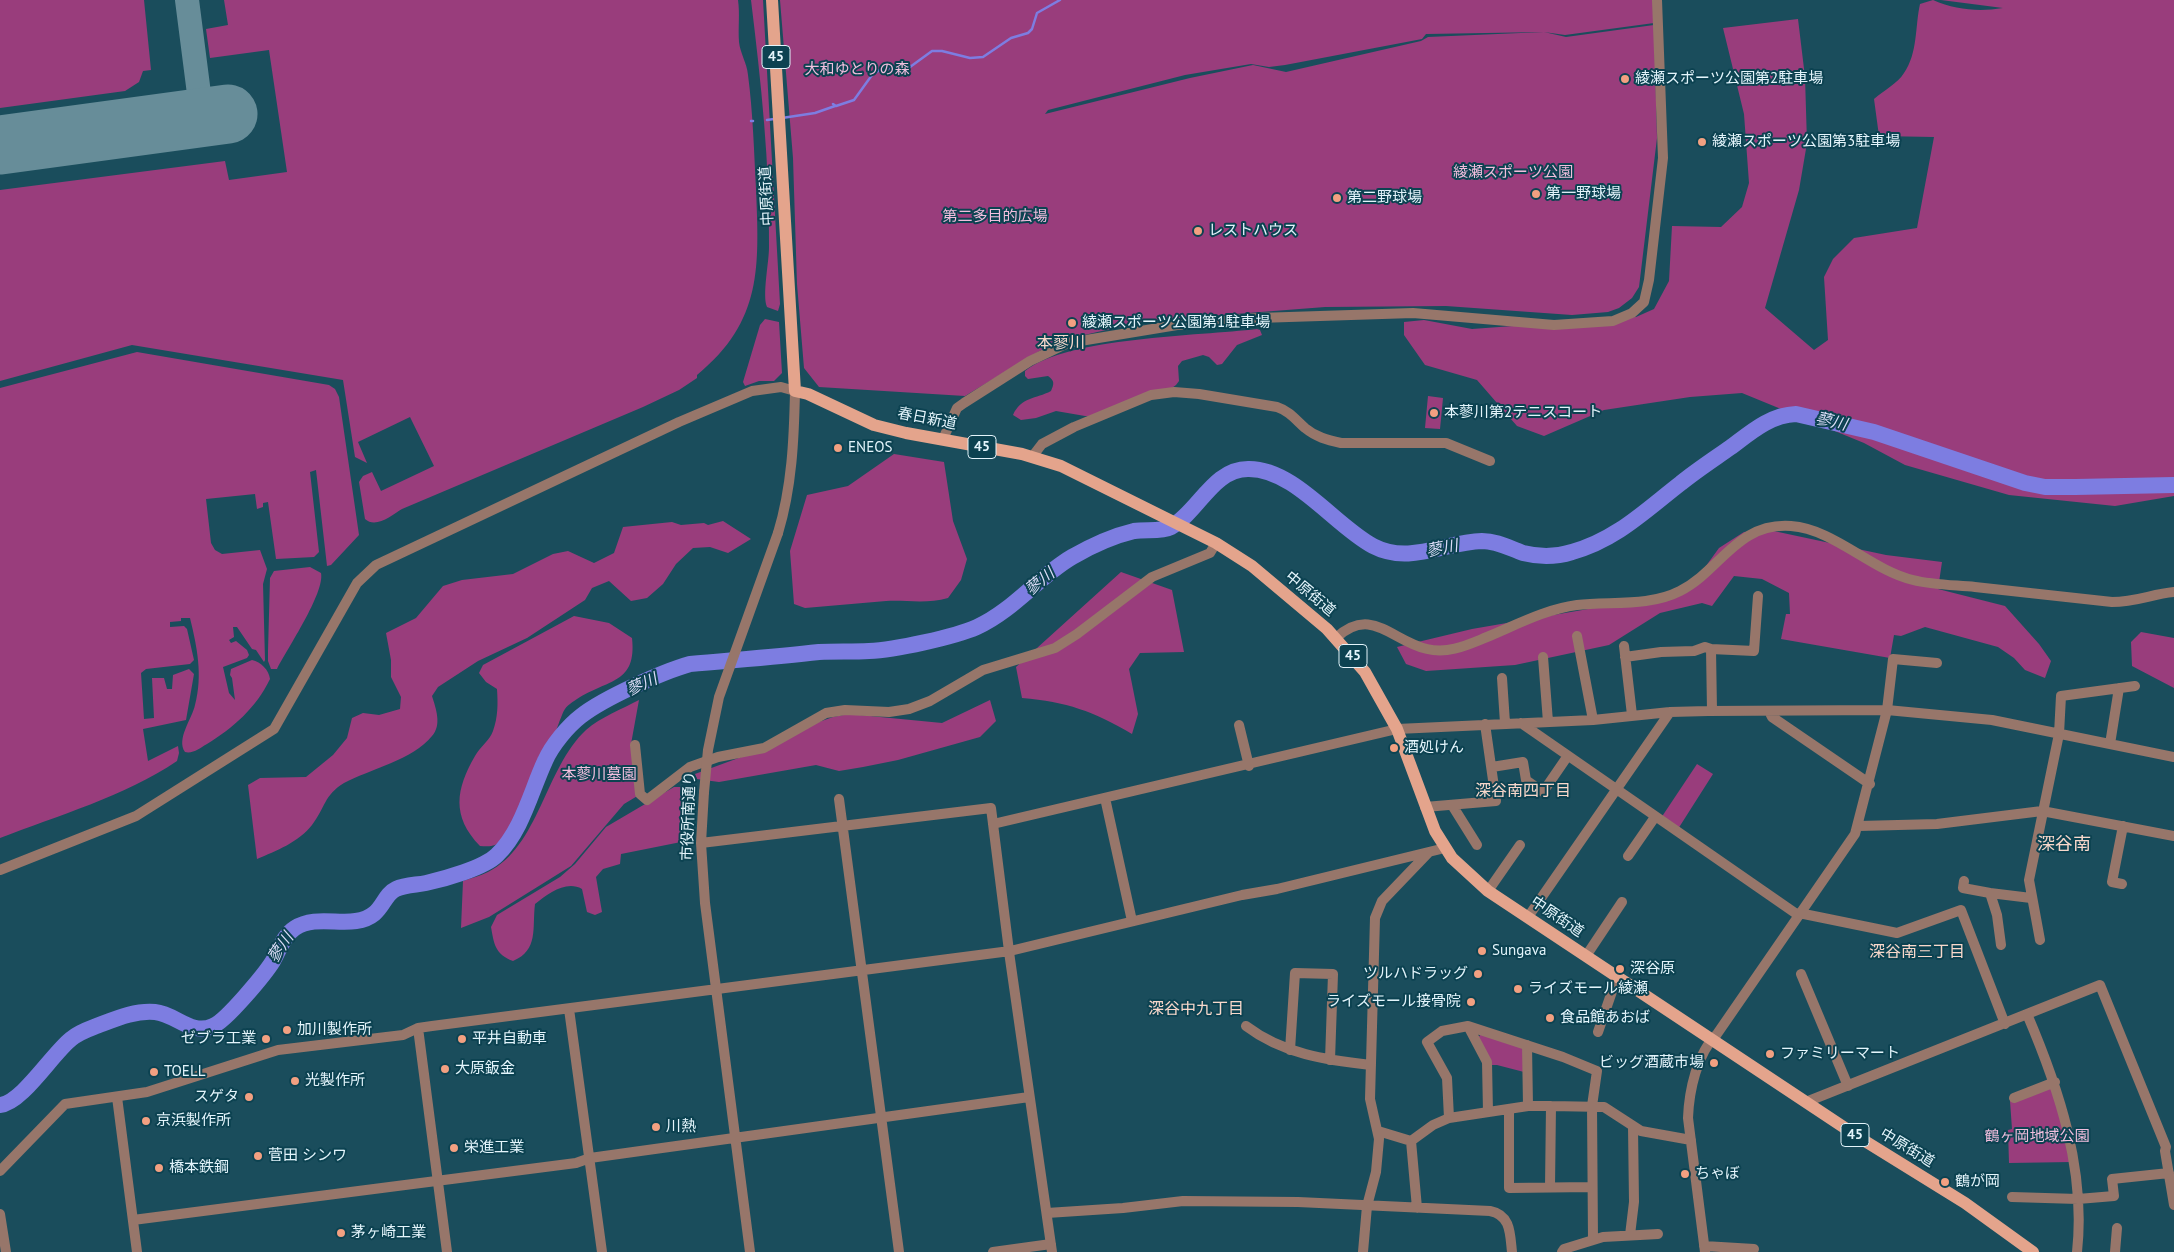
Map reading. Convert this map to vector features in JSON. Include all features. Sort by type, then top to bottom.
[{"type":"main road","name":"中原街道","points":[[772,0],[795,391]]},
{"type":"main road","name":"春日新道","points":[[795,391],[808,394],[874,425],[906,434],[1032,457],[1061,466],[1164,518]]},
{"type":"main road","name":"中原街道","points":[[1164,518],[1216,543],[1252,566],[1336,638],[1373,684],[1398,729],[1424,807],[1445,848],[1463,870],[1488,891],[1860,1138],[1965,1203],[2033,1252]]},
{"type":"street","points":[[943,440],[957,408],[1039,356],[1077,341],[1177,325],[1268,318],[1413,313],[1554,325],[1613,321],[1632,313],[1644,302],[1649,280],[1663,158],[1657,0]]},
{"type":"street","points":[[0,870],[136,816],[223,759],[274,729],[356,583],[376,565],[680,422],[752,391],[781,387],[795,391]]},
{"type":"street","name":"市役所南通り","points":[[750,1252],[715,990],[705,903],[701,843],[708,750],[719,697],[786,507],[792,464],[795,391]]},
{"type":"street","points":[[1032,457],[1042,444],[1074,427],[1151,395],[1174,392],[1277,407],[1287,411],[1323,440],[1341,443],[1446,444],[1490,461]]},
{"type":"street","points":[[1336,638],[1352,626],[1369,624],[1425,649],[1451,650],[1563,608],[1660,598],[1678,592],[1693,583],[1742,539],[1775,527],[1792,526],[1810,530],[1880,567],[1913,580],[2112,602],[2130,602],[2174,592]]},
{"type":"street","points":[[635,745],[640,794],[647,800],[690,767],[718,756],[764,748],[826,713],[844,710],[889,712],[910,709],[930,701],[983,670],[1055,648],[1078,634],[1152,578],[1210,553],[1216,543]]},
{"type":"street","points":[[1632,715],[1625,651],[1694,651],[1705,647],[1711,649],[1754,651],[1758,596]]},
{"type":"street","points":[[1577,636],[1593,720]]},
{"type":"street","points":[[1711,649],[1712,711]]},
{"type":"street","points":[[1543,657],[1548,722]]},
{"type":"street","points":[[1754,1249],[1704,1249],[1690,1140],[1689,1100],[1707,1045],[1856,834],[1887,710],[1893,660],[1937,663]]},
{"type":"street","points":[[1502,678],[1506,723]]},
{"type":"street","points":[[2040,940],[2029,880],[2059,734],[2061,696],[2135,686]]},
{"type":"street","points":[[2110,744],[2119,688]]},
{"type":"street","points":[[993,824],[1249,766],[1398,729],[1593,720],[1670,712],[1887,710],[1992,720],[2174,757]]},
{"type":"street","points":[[1769,711],[1772,717],[1870,784]]},
{"type":"street","points":[[1528,917],[1670,712]]},
{"type":"street","points":[[1521,723],[1655,817],[1799,914],[1896,933],[1961,910],[2005,1024]]},
{"type":"street","points":[[1424,807],[1496,801],[1485,724]]},
{"type":"street","points":[[1239,725],[1249,766]]},
{"type":"street","points":[[1492,766],[1523,762],[1526,780],[1543,792],[1567,756]]},
{"type":"street","points":[[1105,798],[1132,921]]},
{"type":"street","points":[[839,799],[899,1252]]},
{"type":"street","points":[[1452,805],[1477,845]]},
{"type":"street","points":[[701,843],[991,808],[1052,1248],[993,1252]]},
{"type":"street","points":[[1859,826],[1937,824],[2042,811],[2174,836]]},
{"type":"street","points":[[1628,856],[1655,817]]},
{"type":"street","points":[[2122,884],[2112,882],[2123,826]]},
{"type":"street","points":[[1488,891],[1520,844]]},
{"type":"street","points":[[0,1171],[65,1104],[147,1092],[278,1050],[403,1035],[418,1028],[1010,951],[1445,848]]},
{"type":"street","points":[[1363,1252],[1367,1206],[1376,1172],[1378,1131],[1370,1099],[1378,909],[1382,901],[1429,852]]},
{"type":"street","points":[[1963,888],[1990,894],[2031,898]]},
{"type":"street","points":[[1990,894],[1998,915],[2001,945]]},
{"type":"street","points":[[1586,956],[1622,902]]},
{"type":"street","points":[[1290,1050],[1295,974],[1333,974],[1330,1060]]},
{"type":"street","points":[[1801,974],[1848,1086]]},
{"type":"street","points":[[1598,1032],[1617,977]]},
{"type":"street","points":[[1806,1102],[2100,985],[2170,1145],[2168,1173],[2174,1205]]},
{"type":"street","points":[[569,1009],[602,1252]]},
{"type":"street","points":[[2027,1014],[2055,1082],[2074,1163],[2078,1199],[2077,1252]]},
{"type":"street","points":[[1246,1026],[1268,1040],[1308,1056],[1371,1065]]},
{"type":"street","points":[[1468,1026],[1486,1062],[1488,1112]]},
{"type":"street","points":[[1449,1118],[1447,1078],[1427,1042],[1442,1032],[1468,1026],[1597,1071],[1592,1106],[1591,1187],[1593,1240]]},
{"type":"street","points":[[418,1028],[448,1252]]},
{"type":"street","points":[[1527,1045],[1528,1106]]},
{"type":"street","points":[[2014,1098],[2055,1082]]},
{"type":"street","points":[[117,1097],[137,1252]]},
{"type":"street","points":[[133,1220],[438,1182],[576,1163],[590,1158],[1030,1097]]},
{"type":"street","points":[[1411,1141],[1433,1125],[1449,1118],[1528,1106],[1604,1107],[1612,1110],[1641,1131],[1690,1140]]},
{"type":"street","points":[[1550,1106],[1550,1187]]},
{"type":"street","points":[[1509,1110],[1509,1188],[1591,1187]]},
{"type":"street","points":[[1630,1235],[1634,1202],[1633,1127]]},
{"type":"street","points":[[1378,1131],[1411,1141]]},
{"type":"street","points":[[1411,1141],[1418,1208]]},
{"type":"street","points":[[2012,1197],[2078,1199],[2114,1196],[2112,1179],[2168,1173]]},
{"type":"street","points":[[1047,1213],[1124,1208],[1183,1201],[1298,1202],[1499,1212],[1509,1227],[1512,1252]]},
{"type":"street","points":[[0,1214],[6,1252]]},
{"type":"street","points":[[2115,1252],[2117,1228]]},
{"type":"street","points":[[1562,1252],[1564,1249],[1593,1240],[1630,1235],[1658,1234]]},
{"type":"green space","points":[[0,0],[144,0],[151,70],[143,71],[139,82],[125,91],[0,108]]},
{"type":"green space","points":[[224,0],[738,0],[739,42],[747,71],[751,104],[757,243],[752,291],[745,313],[734,334],[719,355],[697,375],[697,378],[679,390],[402,509],[379,522],[369,522],[365,519],[359,482],[363,476],[372,472],[381,491],[434,466],[410,417],[358,442],[367,463],[355,457],[343,380],[132,345],[0,381],[0,190],[225,161],[229,180],[287,172],[269,50],[210,58],[206,29],[228,25]]},
{"type":"green space","points":[[751,0],[763,0],[780,304],[778,311],[767,307],[766,302],[765,287],[769,247],[768,185],[761,92]]},
{"type":"green space","name":"綾瀬スポーツ公園","points":[[780,0],[1653,0],[1654,23],[1565,35],[1544,32],[1566,37],[1654,25],[1657,138],[1639,287],[1632,298],[1619,308],[1608,312],[1572,315],[1446,306],[1325,307],[1145,321],[1067,339],[1048,346],[965,396],[819,387],[804,368],[797,284],[793,158]],"holes":[[[1544,32],[1428,37],[1421,41],[1286,72],[1253,65],[1190,78],[1045,114],[1048,110],[1185,75],[1251,64],[1269,67],[1285,65],[1422,39],[1426,34]]]},
{"type":"green space","points":[[1933,0],[1959,8],[1985,10],[2003,8],[1941,0],[2174,0],[2174,496],[2115,506],[2009,495],[1905,465],[1864,443],[1742,393],[1690,397],[1604,410],[1544,436],[1517,426],[1477,380],[1425,365],[1404,335],[1404,322],[1424,320],[1472,329],[1636,317],[1654,309],[1669,281],[1672,226],[1721,227],[1742,207],[1749,183],[1744,114],[1723,28],[1798,19],[1805,77],[1807,143],[1799,190],[1765,308],[1814,350],[1828,340],[1824,277],[1833,259],[1854,238],[1917,228],[1934,137],[1879,136],[1874,99],[1894,84],[1909,65],[1914,48],[1920,4]]},
{"type":"green space","points":[[765,319],[779,322],[782,373],[774,381],[759,381],[745,386],[743,382],[760,325]]},
{"type":"green space","points":[[1260,330],[1262,335],[1237,345],[1222,364],[1217,365],[1209,357],[1203,355],[1182,361],[1178,366],[1179,381],[1176,385],[1162,395],[1106,416],[1085,416],[1056,411],[1036,418],[1021,420],[1013,415],[1020,405],[1029,399],[1051,391],[1053,383],[1052,379],[1048,376],[1028,379],[1025,376],[1025,371],[1045,360],[1071,351],[1135,340]]},
{"type":"green space","points":[[137,352],[329,385],[335,389],[339,397],[359,535],[331,565],[327,566],[316,470],[310,472],[319,552],[314,557],[276,559],[268,502],[263,503],[263,507],[257,509],[255,494],[206,499],[211,543],[215,550],[222,554],[260,550],[267,569],[263,584],[265,660],[264,662],[256,650],[252,649],[237,627],[233,627],[234,637],[229,640],[231,643],[236,641],[247,650],[249,655],[247,658],[223,667],[229,693],[235,700],[230,675],[231,669],[252,660],[261,665],[268,673],[270,679],[258,699],[243,716],[217,738],[196,750],[185,752],[182,741],[197,694],[199,683],[198,661],[190,618],[181,618],[181,621],[170,622],[170,627],[184,626],[187,629],[194,660],[190,664],[146,669],[141,673],[144,719],[154,718],[152,678],[164,678],[167,689],[172,689],[173,675],[189,669],[194,674],[186,720],[143,729],[148,761],[178,746],[177,761],[113,795],[0,838],[0,388]]},
{"type":"green space","name":"本蓼川第2テニスコート","points":[[1428,396],[1443,398],[1440,429],[1425,428]]},
{"type":"green space","points":[[894,454],[944,462],[953,521],[967,559],[961,580],[948,598],[940,600],[886,601],[805,608],[794,604],[790,551],[807,495],[848,486]]},
{"type":"green space","points":[[723,521],[751,539],[728,553],[710,547],[693,548],[676,564],[663,584],[647,598],[631,601],[609,581],[592,588],[585,600],[527,638],[478,661],[438,687],[432,696],[437,717],[437,727],[424,744],[403,758],[344,783],[332,792],[307,831],[287,845],[257,859],[248,785],[260,778],[306,777],[333,755],[347,738],[352,718],[363,713],[379,715],[400,709],[401,697],[391,677],[391,660],[386,633],[416,618],[443,586],[462,580],[513,574],[553,554],[568,551],[594,563],[614,553],[623,527],[672,522],[681,525],[704,523],[708,525]]},
{"type":"green space","points":[[1769,530],[1886,555],[1942,562],[1938,589],[2005,606],[2039,644],[2051,661],[2045,678],[2025,670],[2014,658],[1998,647],[1925,627],[1901,636],[1894,635],[1890,658],[1781,639],[1786,614],[1790,614],[1789,593],[1762,579],[1734,576],[1712,606],[1702,603],[1660,613],[1609,645],[1515,665],[1426,671],[1406,664],[1397,647],[1472,629],[1658,597],[1698,577],[1719,548],[1744,532]]},
{"type":"green space","points":[[310,567],[321,573],[321,582],[317,594],[277,669],[271,669],[268,661],[270,578],[274,571]]},
{"type":"green space","points":[[1121,572],[1172,590],[1184,652],[1140,653],[1129,669],[1138,714],[1132,734],[1105,719],[1079,709],[1053,702],[1022,698],[1016,667]]},
{"type":"green space","points":[[574,616],[609,623],[632,638],[630,664],[618,678],[577,699],[566,707],[535,786],[516,824],[506,837],[495,845],[480,846],[464,824],[460,802],[461,791],[469,768],[477,753],[492,734],[497,716],[497,689],[486,682],[479,673],[483,665]]},
{"type":"green space","points":[[2141,632],[2174,638],[2174,688],[2132,666],[2131,642]]},
{"type":"green space","name":"本蓼川墓園","points":[[639,700],[631,744],[639,795],[624,804],[571,866],[489,917],[461,928],[463,881],[488,872],[505,860],[519,845],[531,826],[572,746],[586,730],[605,717]]},
{"type":"green space","points":[[990,700],[996,721],[980,737],[898,760],[839,771],[816,765],[719,782],[697,779],[695,774],[744,756],[833,717],[849,714],[942,723]]},
{"type":"green space","points":[[1697,764],[1713,774],[1678,829],[1661,818]]},
{"type":"green space","points":[[674,787],[683,787],[687,799],[686,830],[681,842],[621,854],[620,864],[603,869],[596,877],[602,912],[595,915],[587,912],[582,889],[570,886],[551,892],[535,904],[533,937],[527,951],[513,961],[499,952],[496,948],[491,927],[497,915],[560,877],[575,864],[606,827]]},
{"type":"green space","points":[[1481,1034],[1521,1047],[1524,1051],[1524,1072],[1497,1065],[1489,1065],[1478,1038]]},
{"type":"green space","name":"鶴ヶ岡地域公園","points":[[2049,1086],[2052,1087],[2071,1162],[2009,1163],[2008,1130],[2012,1129],[2010,1101]]},
{"type":"waterway","points":[[833,104],[836,106],[854,100],[872,75],[881,69],[910,67],[932,51],[942,51],[970,58],[983,57],[1011,38],[1028,33],[1032,29],[1037,13],[1060,0]]},
{"type":"waterway","points":[[782,118],[815,113],[835,106]]},
{"type":"waterway","points":[[767,120],[774,119]]},
{"type":"waterway","name":"蓼川","points":[[0,1105],[18,1096],[63,1046],[82,1032],[124,1016],[147,1012],[170,1016],[198,1028],[213,1026],[227,1016],[254,986],[273,961],[285,939],[295,928],[309,922],[349,922],[365,919],[377,911],[387,896],[396,889],[453,876],[474,869],[491,860],[506,845],[513,834],[545,761],[556,742],[581,716],[618,694],[649,679],[690,664],[819,652],[880,650],[924,642],[967,631],[1003,612],[1048,574],[1087,549],[1126,533],[1171,527],[1181,520],[1216,483],[1236,471],[1248,469],[1265,471],[1282,478],[1314,500],[1359,537],[1373,546],[1387,551],[1414,553],[1468,542],[1487,541],[1498,543],[1523,553],[1548,556],[1566,554],[1588,547],[1617,532],[1754,430],[1769,421],[1787,415],[1796,414],[1874,432],[2025,483],[2045,487],[2174,485]]},
{"type":"taxiway","points":[[187,0],[202,117]]},
{"type":"runway","points":[[0,145],[228,114]]},
{"type":"place","name":"綾瀬スポーツ公園第2駐車場","points":[[1625,79]]},
{"type":"place","name":"綾瀬スポーツ公園第3駐車場","points":[[1702,142]]},
{"type":"place","name":"第一野球場","points":[[1536,194]]},
{"type":"place","name":"第二野球場","points":[[1337,198]]},
{"type":"place","name":"レストハウス","points":[[1198,231]]},
{"type":"place","name":"綾瀬スポーツ公園第1駐車場","points":[[1072,323]]},
{"type":"place","name":"本蓼川第2テニスコート","points":[[1434,413]]},
{"type":"place","name":"ENEOS","points":[[838,448]]},
{"type":"place","name":"酒処けん","points":[[1394,748]]},
{"type":"place","name":"Sungava","points":[[1482,951]]},
{"type":"place","name":"深谷原","points":[[1620,969]]},
{"type":"place","name":"ツルハドラッグ","points":[[1478,974]]},
{"type":"place","name":"ライズモール綾瀬","points":[[1518,989]]},
{"type":"place","name":"ライズモール接骨院","points":[[1471,1002]]},
{"type":"place","name":"食品館あおば","points":[[1550,1018]]},
{"type":"place","name":"加川製作所","points":[[287,1030]]},
{"type":"place","name":"ゼブラ工業","points":[[266,1039]]},
{"type":"place","name":"平井自動車","points":[[462,1039]]},
{"type":"place","name":"ファミリーマート","points":[[1770,1054]]},
{"type":"place","name":"ビッグ酒蔵市場","points":[[1714,1063]]},
{"type":"place","name":"大原鈑金","points":[[445,1069]]},
{"type":"place","name":"TOELL","points":[[154,1072]]},
{"type":"place","name":"光製作所","points":[[295,1081]]},
{"type":"place","name":"スゲタ","points":[[249,1097]]},
{"type":"place","name":"京浜製作所","points":[[146,1121]]},
{"type":"place","name":"川熱","points":[[656,1127]]},
{"type":"place","name":"栄進工業","points":[[454,1148]]},
{"type":"place","name":"菅田 シンワ","points":[[258,1156]]},
{"type":"place","name":"橋本鉄鋼","points":[[159,1168]]},
{"type":"place","name":"ちゃぼ","points":[[1685,1174]]},
{"type":"place","name":"鶴が岡","points":[[1945,1182]]},
{"type":"place","name":"茅ヶ崎工業","points":[[341,1233]]},
{"type":"district","name":"本蓼川","points":[[1061,343]]},
{"type":"district","name":"深谷南四丁目","points":[[1523,791]]},
{"type":"district","name":"深谷南","points":[[2064,845]]},
{"type":"district","name":"深谷南三丁目","points":[[1917,952]]},
{"type":"district","name":"深谷中九丁目","points":[[1196,1009]]},
{"type":"park label","name":"大和ゆとりの森","points":[[857,70]]},
{"type":"park label","name":"第二多目的広場","points":[[995,217]]}]
